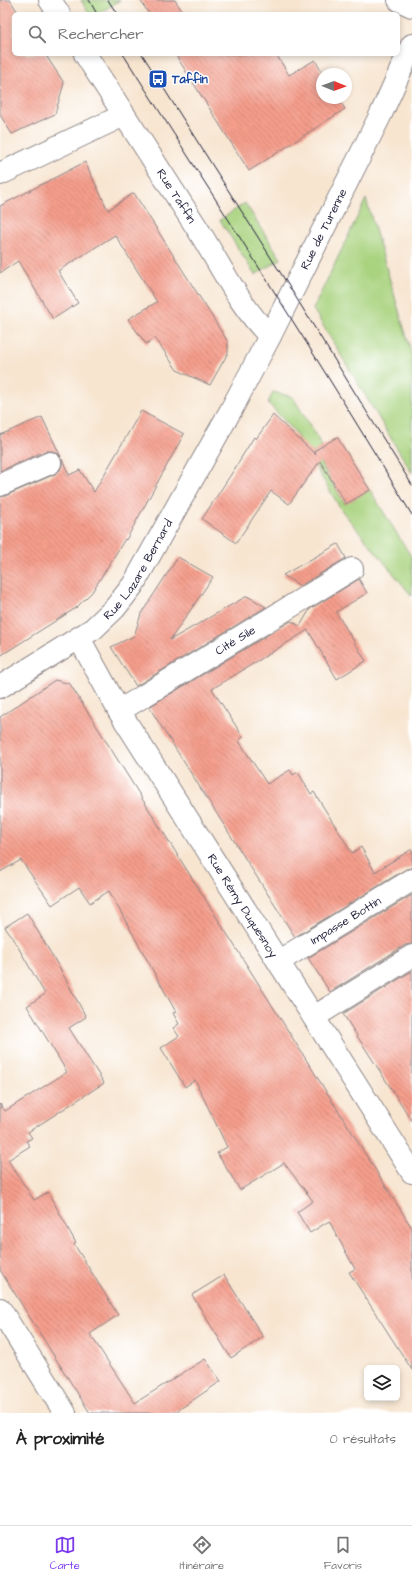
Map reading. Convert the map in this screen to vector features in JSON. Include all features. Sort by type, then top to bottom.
[{"type":"street","points":[[50,0],[58,12]]},
{"type":"street","points":[[399,0],[412,6]]},
{"type":"street","name":"Rue de Turenne","points":[[231,410],[270,336],[381,114],[412,46]]},
{"type":"street","name":"Rue Taffin","points":[[86,56],[194,222],[241,298],[260,326],[270,336]]},
{"type":"street","points":[[0,174],[124,114]]},
{"type":"street","name":"Rue Lazare Bernard","points":[[0,687],[79,638],[103,620],[120,603],[130,589],[231,410]]},
{"type":"street","points":[[0,485],[50,463]]},
{"type":"street","name":"Cité Sile","points":[[119,711],[352,569]]},
{"type":"street","name":"Rue Rémy Duquesnoy","points":[[79,638],[119,711],[412,1172]]},
{"type":"street","name":"Impasse Bottin","points":[[279,961],[412,880]]},
{"type":"street","points":[[314,1017],[412,956]]},
{"type":"street","points":[[0,1309],[66,1413]]},
{"type":"green space","points":[[81,0],[120,0],[101,12],[88,12]]},
{"type":"green space","points":[[366,199],[412,355],[412,473],[313,309]]},
{"type":"green space","points":[[245,203],[281,259],[255,275],[220,220]]},
{"type":"green space","points":[[273,392],[293,397],[322,446],[314,452],[345,504],[370,490],[412,558],[412,596],[342,511],[294,431],[268,403]]},
{"type":"building","points":[[0,0],[10,0],[18,12],[12,12],[12,56],[46,56],[64,83],[55,114],[12,134],[0,115]]},
{"type":"building","points":[[140,0],[175,0],[183,12],[148,12]]},
{"type":"building","points":[[176,56],[277,56],[289,75],[315,60],[320,68],[316,68],[316,104],[342,104],[345,109],[249,171]]},
{"type":"building","points":[[85,162],[108,210],[134,193],[228,342],[228,353],[210,385],[177,370],[155,338],[146,344],[128,319],[157,302],[115,235],[58,271],[78,303],[53,319],[18,261],[0,273],[0,206]]},
{"type":"building","points":[[141,411],[184,434],[126,540],[125,539],[92,592],[76,608],[0,656],[0,497],[55,474],[60,470],[62,459],[69,475],[80,470],[94,492]]},
{"type":"building","points":[[273,415],[316,455],[314,451],[337,437],[370,490],[346,504],[320,461],[289,504],[271,491],[236,543],[202,519],[254,437],[256,439]]},
{"type":"building","points":[[42,417],[61,457],[52,451],[45,451],[0,471],[0,435]]},
{"type":"building","points":[[338,544],[346,558],[300,586],[283,575]]},
{"type":"building","points":[[178,557],[213,577],[170,640],[247,596],[266,607],[136,686],[111,647],[134,636],[141,614]]},
{"type":"building","points":[[359,579],[367,593],[336,612],[366,661],[337,679],[308,630],[212,689],[243,737],[239,741],[267,784],[290,770],[293,775],[298,772],[311,794],[314,792],[352,853],[361,847],[375,872],[412,849],[412,868],[406,869],[295,937],[149,707],[291,621],[300,626],[310,609]]},
{"type":"building","points":[[55,680],[70,684],[412,1228],[412,1370],[349,1272],[355,1269],[329,1221],[310,1233],[297,1212],[313,1201],[284,1163],[240,1190],[217,1153],[227,1147],[195,1080],[185,1087],[161,1048],[179,1036],[173,1028],[179,1024],[173,1013],[176,1012],[109,891],[90,903],[79,887],[52,905],[21,860],[0,872],[0,717]]},
{"type":"building","points":[[412,895],[412,944],[405,945],[330,992],[308,958]]},
{"type":"building","points":[[27,913],[86,1017],[69,1028],[104,1083],[28,1132],[32,1138],[26,1141],[30,1146],[8,1160],[34,1200],[48,1192],[76,1243],[74,1244],[118,1315],[90,1334],[135,1403],[205,1359],[221,1381],[174,1413],[90,1413],[0,1270],[0,1104],[5,1111],[67,1072],[27,1006],[45,994],[5,927]]},
{"type":"building","points":[[412,971],[412,1121],[343,1014]]},
{"type":"building","points":[[224,1275],[263,1337],[231,1358],[192,1295]]},
{"type":"tram line","points":[[89,0],[96,12]]},
{"type":"tram line","points":[[108,0],[116,12]]},
{"type":"tram line","points":[[124,56],[305,341],[412,515]]},
{"type":"tram line","points":[[143,56],[292,291],[412,485]]},
{"type":"place","name":"Taffin","points":[[158,79]]}]
